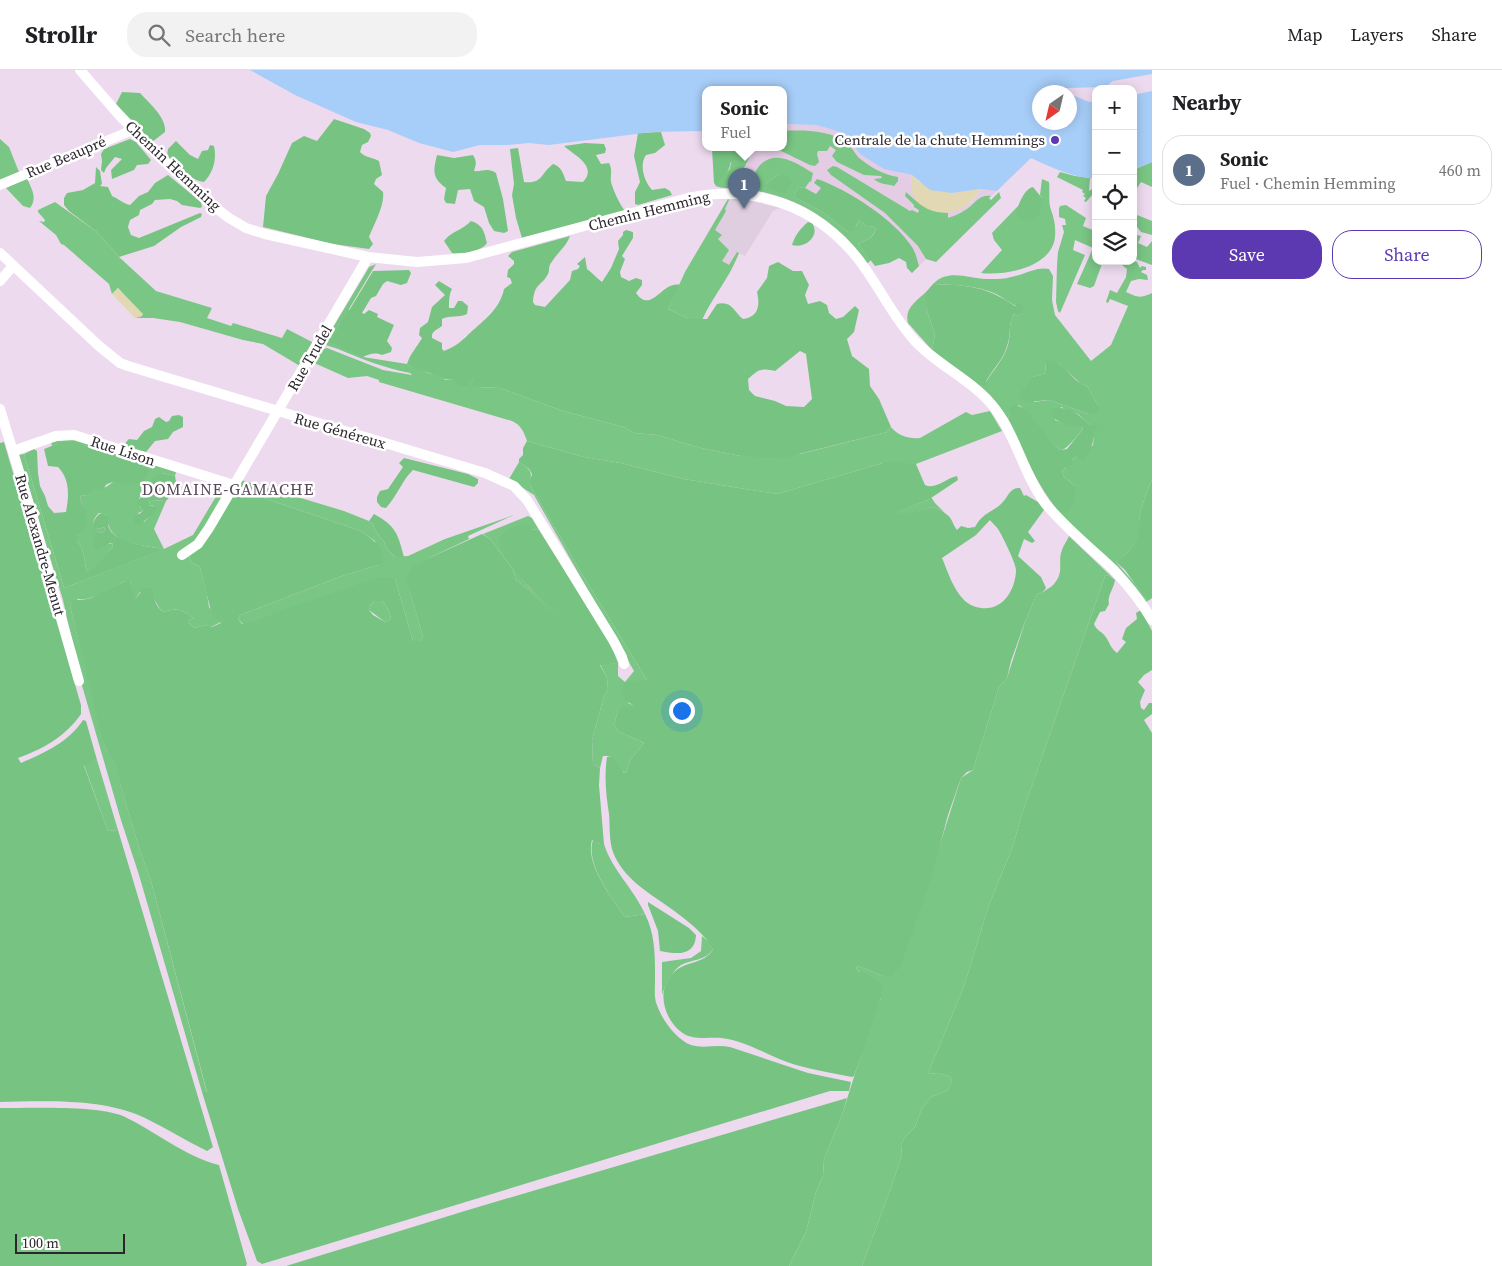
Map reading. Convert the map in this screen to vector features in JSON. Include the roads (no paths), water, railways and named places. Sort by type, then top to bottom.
[{"type":"street","name":"Chemin Hemming","points":[[80,70],[132,130],[208,202],[238,223],[265,234],[368,257],[417,262],[466,258],[688,198],[718,193],[736,193],[767,198],[803,211],[826,226],[845,244],[860,262],[905,329],[924,350],[982,395],[996,410],[1009,432],[1029,478],[1044,501],[1064,525],[1126,583],[1152,620]]},
{"type":"street","name":"Rue Beaupré","points":[[0,185],[132,130]]},
{"type":"street","name":"Rue Généreux","points":[[0,252],[99,346],[120,363],[277,412],[485,473],[514,486],[527,500],[614,640],[624,664]]},
{"type":"street","name":"Rue Trudel","points":[[182,555],[202,539],[368,257]]},
{"type":"street","points":[[0,281],[14,266]]},
{"type":"street","name":"Rue Alexandre-Menut","points":[[0,410],[56,598],[78,682]]},
{"type":"street","name":"Rue Lison","points":[[13,451],[56,436],[74,435],[234,485]]},
{"type":"water","points":[[250,70],[1152,70],[1152,74],[1113,81],[1108,85],[1092,85],[1092,87],[1077,88],[1077,85],[1032,85],[1032,130],[1077,130],[1077,97],[1092,102],[1092,179],[1055,169],[1031,158],[997,191],[981,189],[952,193],[930,190],[912,175],[884,169],[860,154],[845,135],[816,125],[787,124],[787,86],[702,86],[702,131],[652,132],[549,145],[529,143],[480,145],[453,152],[419,143],[388,130],[356,122],[295,95]]},
{"type":"water","points":[[1152,91],[1152,162],[1137,168],[1137,130],[1137,94]]},
{"type":"place","name":"Centrale de la chute Hemmings","points":[[1055,140]]},
{"type":"place","name":"Sonic","points":[[744,209]]},
{"type":"district","name":"DOMAINE-GAMACHE","points":[[228,489]]}]
